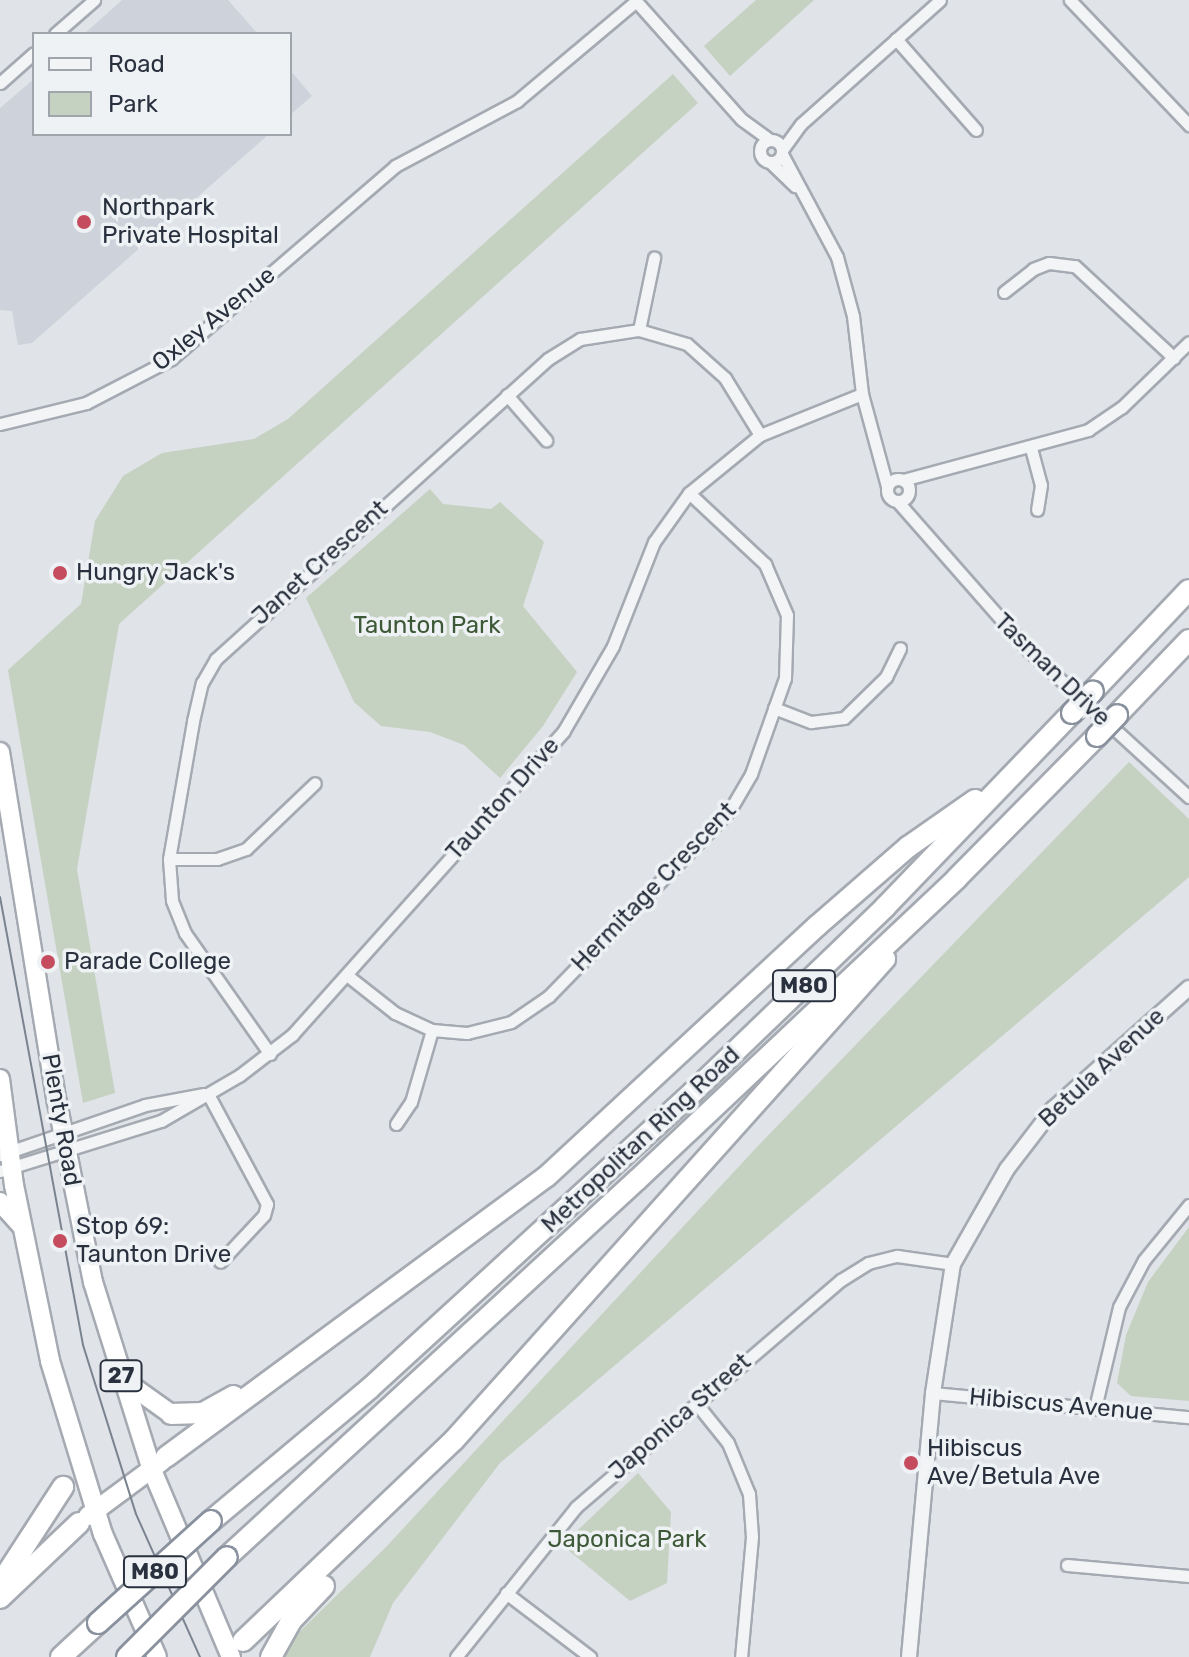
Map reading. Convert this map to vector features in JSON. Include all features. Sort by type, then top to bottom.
[{"type":"highway","name":"Metropolitan Ring Road","points":[[61,1657],[211,1521],[370,1388],[671,1113],[885,907],[1189,590]]},
{"type":"highway","name":"Metropolitan Ring Road","points":[[127,1657],[227,1557],[957,878],[1189,640]]},
{"type":"highway","name":"Plenty Road","points":[[0,752],[62,1133],[93,1282],[122,1379],[159,1464],[232,1652]]},
{"type":"highway","points":[[0,1598],[87,1517],[547,1176],[817,926],[908,847],[1016,770]]},
{"type":"highway","points":[[232,1652],[454,1440],[957,878]]},
{"type":"highway","points":[[0,1079],[5,1161],[76,1453],[87,1517],[157,1657]]},
{"type":"highway","points":[[0,1202],[21,1225]]},
{"type":"highway","points":[[122,1379],[171,1414],[203,1413],[291,1364]]},
{"type":"highway","points":[[271,1657],[291,1621],[404,1506],[454,1440]]},
{"type":"highway","points":[[0,1584],[63,1487],[76,1453]]},
{"type":"street","points":[[57,32],[94,0]]},
{"type":"street","points":[[635,1],[741,119],[759,150],[801,124],[940,0]]},
{"type":"street","points":[[1070,0],[1189,125]]},
{"type":"street","name":"Oxley Avenue","points":[[0,424],[86,403],[171,359],[388,171],[517,101],[635,1]]},
{"type":"street","points":[[896,39],[976,130]]},
{"type":"street","points":[[0,83],[32,55]]},
{"type":"street","points":[[741,119],[771,140]]},
{"type":"street","points":[[770,162],[782,152],[801,124]]},
{"type":"street","name":"Tasman Drive","points":[[771,140],[782,152],[811,205],[846,285],[862,394],[887,486]]},
{"type":"street","name":"Tasman Drive","points":[[759,150],[811,205]]},
{"type":"street","points":[[639,330],[654,258]]},
{"type":"street","points":[[1004,292],[1041,266],[1075,266],[1174,358]]},
{"type":"street","name":"Janet Crescent","points":[[270,1054],[185,933],[172,900],[169,859],[197,697],[216,659],[507,395],[580,339],[614,329],[639,330],[670,337],[699,352],[725,378],[760,435]]},
{"type":"street","points":[[903,490],[887,486],[888,497],[903,490],[935,475],[1031,448],[1104,421],[1189,342]]},
{"type":"street","name":"Taunton Drive","points":[[5,1161],[66,1152],[161,1121],[270,1054],[348,976],[399,911],[519,787],[563,732],[613,646],[654,542],[689,493],[760,435],[862,394]]},
{"type":"street","points":[[507,395],[546,440]]},
{"type":"street","points":[[1031,448],[1041,485],[1037,510]]},
{"type":"street","name":"Tasman Drive","points":[[880,455],[925,532],[1029,651],[1189,797]]},
{"type":"street","name":"Hermitage Crescent","points":[[348,976],[395,1013],[432,1030],[487,1030],[531,1011],[730,810],[751,774],[789,658],[782,597],[756,553],[689,493]]},
{"type":"street","points":[[774,708],[811,722],[844,718],[886,677],[900,648]]},
{"type":"street","points":[[169,859],[217,859],[246,849],[315,783]]},
{"type":"street","name":"Betula Avenue","points":[[909,1657],[933,1393],[953,1264],[1007,1169],[1053,1109],[1189,988]]},
{"type":"street","points":[[396,1124],[411,1102],[432,1030]]},
{"type":"street","points":[[208,1094],[267,1204],[264,1215],[220,1262]]},
{"type":"street","name":"Taunton Drive","points":[[5,1161],[62,1133],[145,1105],[208,1094]]},
{"type":"street","points":[[1095,1408],[1119,1307],[1144,1260],[1189,1205]]},
{"type":"street","name":"Japonica Street","points":[[456,1657],[576,1507],[857,1268],[897,1256],[953,1264]]},
{"type":"street","name":"Hibiscus Avenue","points":[[933,1393],[1189,1417]]},
{"type":"street","points":[[696,1403],[728,1443],[749,1494],[752,1537],[741,1657]]},
{"type":"street","points":[[1067,1565],[1189,1576]]},
{"type":"street","points":[[506,1593],[590,1657]]},
{"type":"shaded area","points":[[122,0],[228,0],[256,32],[86,32]]},
{"type":"shaded area","points":[[292,72],[312,96],[292,113]]},
{"type":"shaded area","name":"Northpark Private Hospital","points":[[32,81],[32,136],[267,136],[32,343],[18,345],[12,311],[0,310],[0,108]]},
{"type":"green space","points":[[756,0],[814,0],[730,76],[704,46]]},
{"type":"green space","points":[[673,74],[698,103],[119,624],[77,869],[115,1093],[83,1103],[8,670],[81,604],[95,521],[123,476],[162,453],[254,439],[288,419]]},
{"type":"green space","name":"Taunton Park","points":[[430,489],[443,504],[491,509],[500,502],[544,542],[523,606],[577,672],[543,726],[500,778],[464,745],[430,732],[381,726],[354,702],[306,598]]},
{"type":"green space","points":[[1129,762],[1189,819],[1189,877],[500,1463],[393,1603],[370,1657],[283,1657],[286,1645],[386,1547],[756,1148]]},
{"type":"green space","points":[[1189,1227],[1189,1401],[1131,1396],[1117,1383],[1126,1335],[1148,1282]]},
{"type":"green space","name":"Japonica Park","points":[[638,1473],[671,1512],[667,1583],[630,1601],[562,1545]]},
{"type":"tram line","points":[[0,897],[83,1345],[136,1514],[200,1657]]},
{"type":"place","name":"Northpark Private Hospital","points":[[84,222]]},
{"type":"place","name":"Hungry Jack's","points":[[60,573]]},
{"type":"place","name":"Parade College","points":[[48,962]]},
{"type":"place","name":"Stop 69: Taunton Drive","points":[[60,1241]]},
{"type":"place","name":"Hibiscus Ave/Betula Ave","points":[[911,1463]]}]
